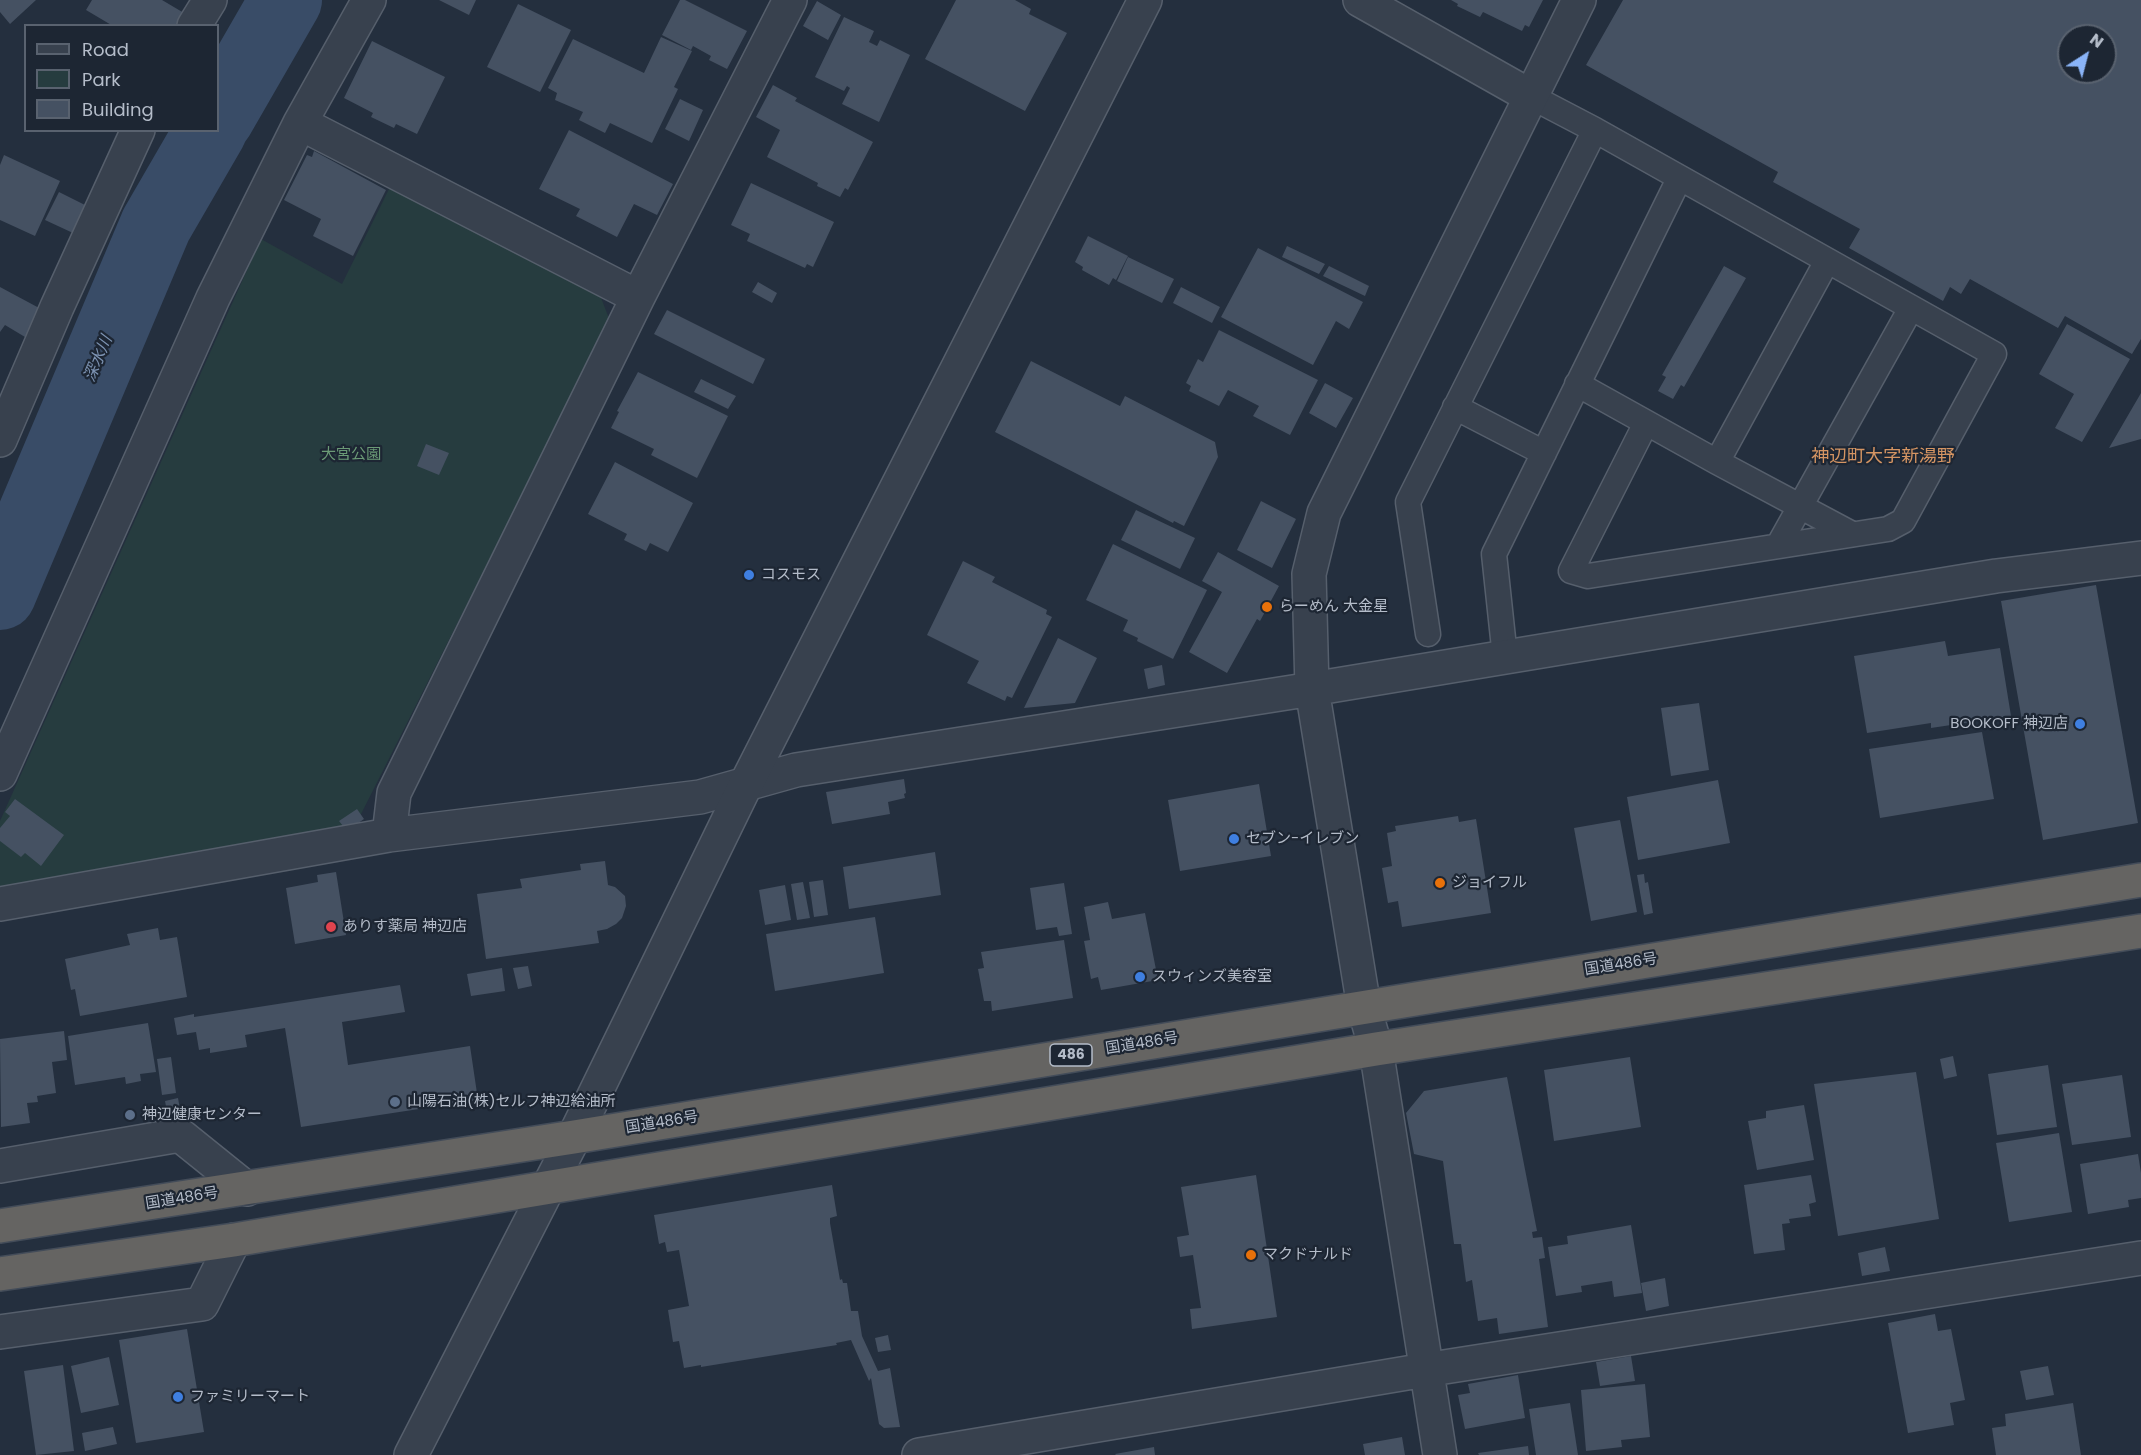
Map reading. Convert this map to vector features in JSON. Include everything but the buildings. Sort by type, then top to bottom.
[{"type":"highway","name":"国道486号","points":[[0,1226],[574,1137],[2141,880]]},
{"type":"highway","points":[[0,1275],[234,1240],[1376,1049],[2141,930]]},
{"type":"street","points":[[195,24],[210,0]]},
{"type":"street","points":[[0,774],[213,298],[300,123],[369,0]]},
{"type":"street","points":[[389,835],[394,793],[638,297],[790,0]]},
{"type":"street","points":[[411,1455],[574,1137],[745,786],[1145,0]]},
{"type":"street","points":[[1360,0],[1530,96]]},
{"type":"street","points":[[1440,1455],[1376,1049],[1364,1007],[1312,689],[1309,574],[1323,513],[1579,0]]},
{"type":"street","points":[[300,123],[638,297]]},
{"type":"street","points":[[0,440],[57,307],[137,132]]},
{"type":"street","points":[[0,904],[389,835],[700,797],[796,770],[1312,689],[1996,576],[2141,558]]},
{"type":"street","points":[[0,1166],[180,1135],[247,1189]]},
{"type":"street","points":[[0,1332],[202,1304],[234,1240]]},
{"type":"street","points":[[919,1455],[1425,1370],[2141,1258]]},
{"type":"lane","points":[[1530,96],[1595,130],[1994,354],[1903,521],[1888,529],[1588,576],[1571,571],[1646,423]]},
{"type":"lane","points":[[1428,634],[1408,502],[1595,130]]},
{"type":"lane","points":[[1505,657],[1494,554],[1679,179]]},
{"type":"lane","points":[[1717,462],[1827,261]]},
{"type":"lane","points":[[1779,546],[1911,308]]},
{"type":"lane","points":[[1577,384],[1852,534]]},
{"type":"lane","points":[[1455,407],[1544,453]]},
{"type":"green space","name":"大宮公園","points":[[391,185],[598,290],[610,321],[356,824],[0,890],[0,821],[261,239],[342,284]]},
{"type":"waterway","name":"深水川","points":[[219,116],[286,0]]},
{"type":"waterway","name":"深水川","points":[[0,594],[156,225],[210,132]]},
{"type":"place","name":"コスモス","points":[[749,575]]},
{"type":"place","name":"らーめん 大金星","points":[[1267,607]]},
{"type":"place","name":"BOOKOFF 神辺店","points":[[2080,724]]},
{"type":"place","name":"セブン-イレブン","points":[[1234,839]]},
{"type":"place","name":"ジョイフル","points":[[1440,883]]},
{"type":"place","name":"ありす薬局 神辺店","points":[[331,927]]},
{"type":"place","name":"スウィンズ美容室","points":[[1140,977]]},
{"type":"place","name":"山陽石油(株)セルフ神辺給油所","points":[[395,1102]]},
{"type":"place","name":"神辺健康センター","points":[[130,1115]]},
{"type":"place","name":"マクドナルド","points":[[1251,1255]]},
{"type":"place","name":"ファミリーマート","points":[[178,1397]]},
{"type":"district","name":"神辺町大字新湯野","points":[[1883,457]]}]
